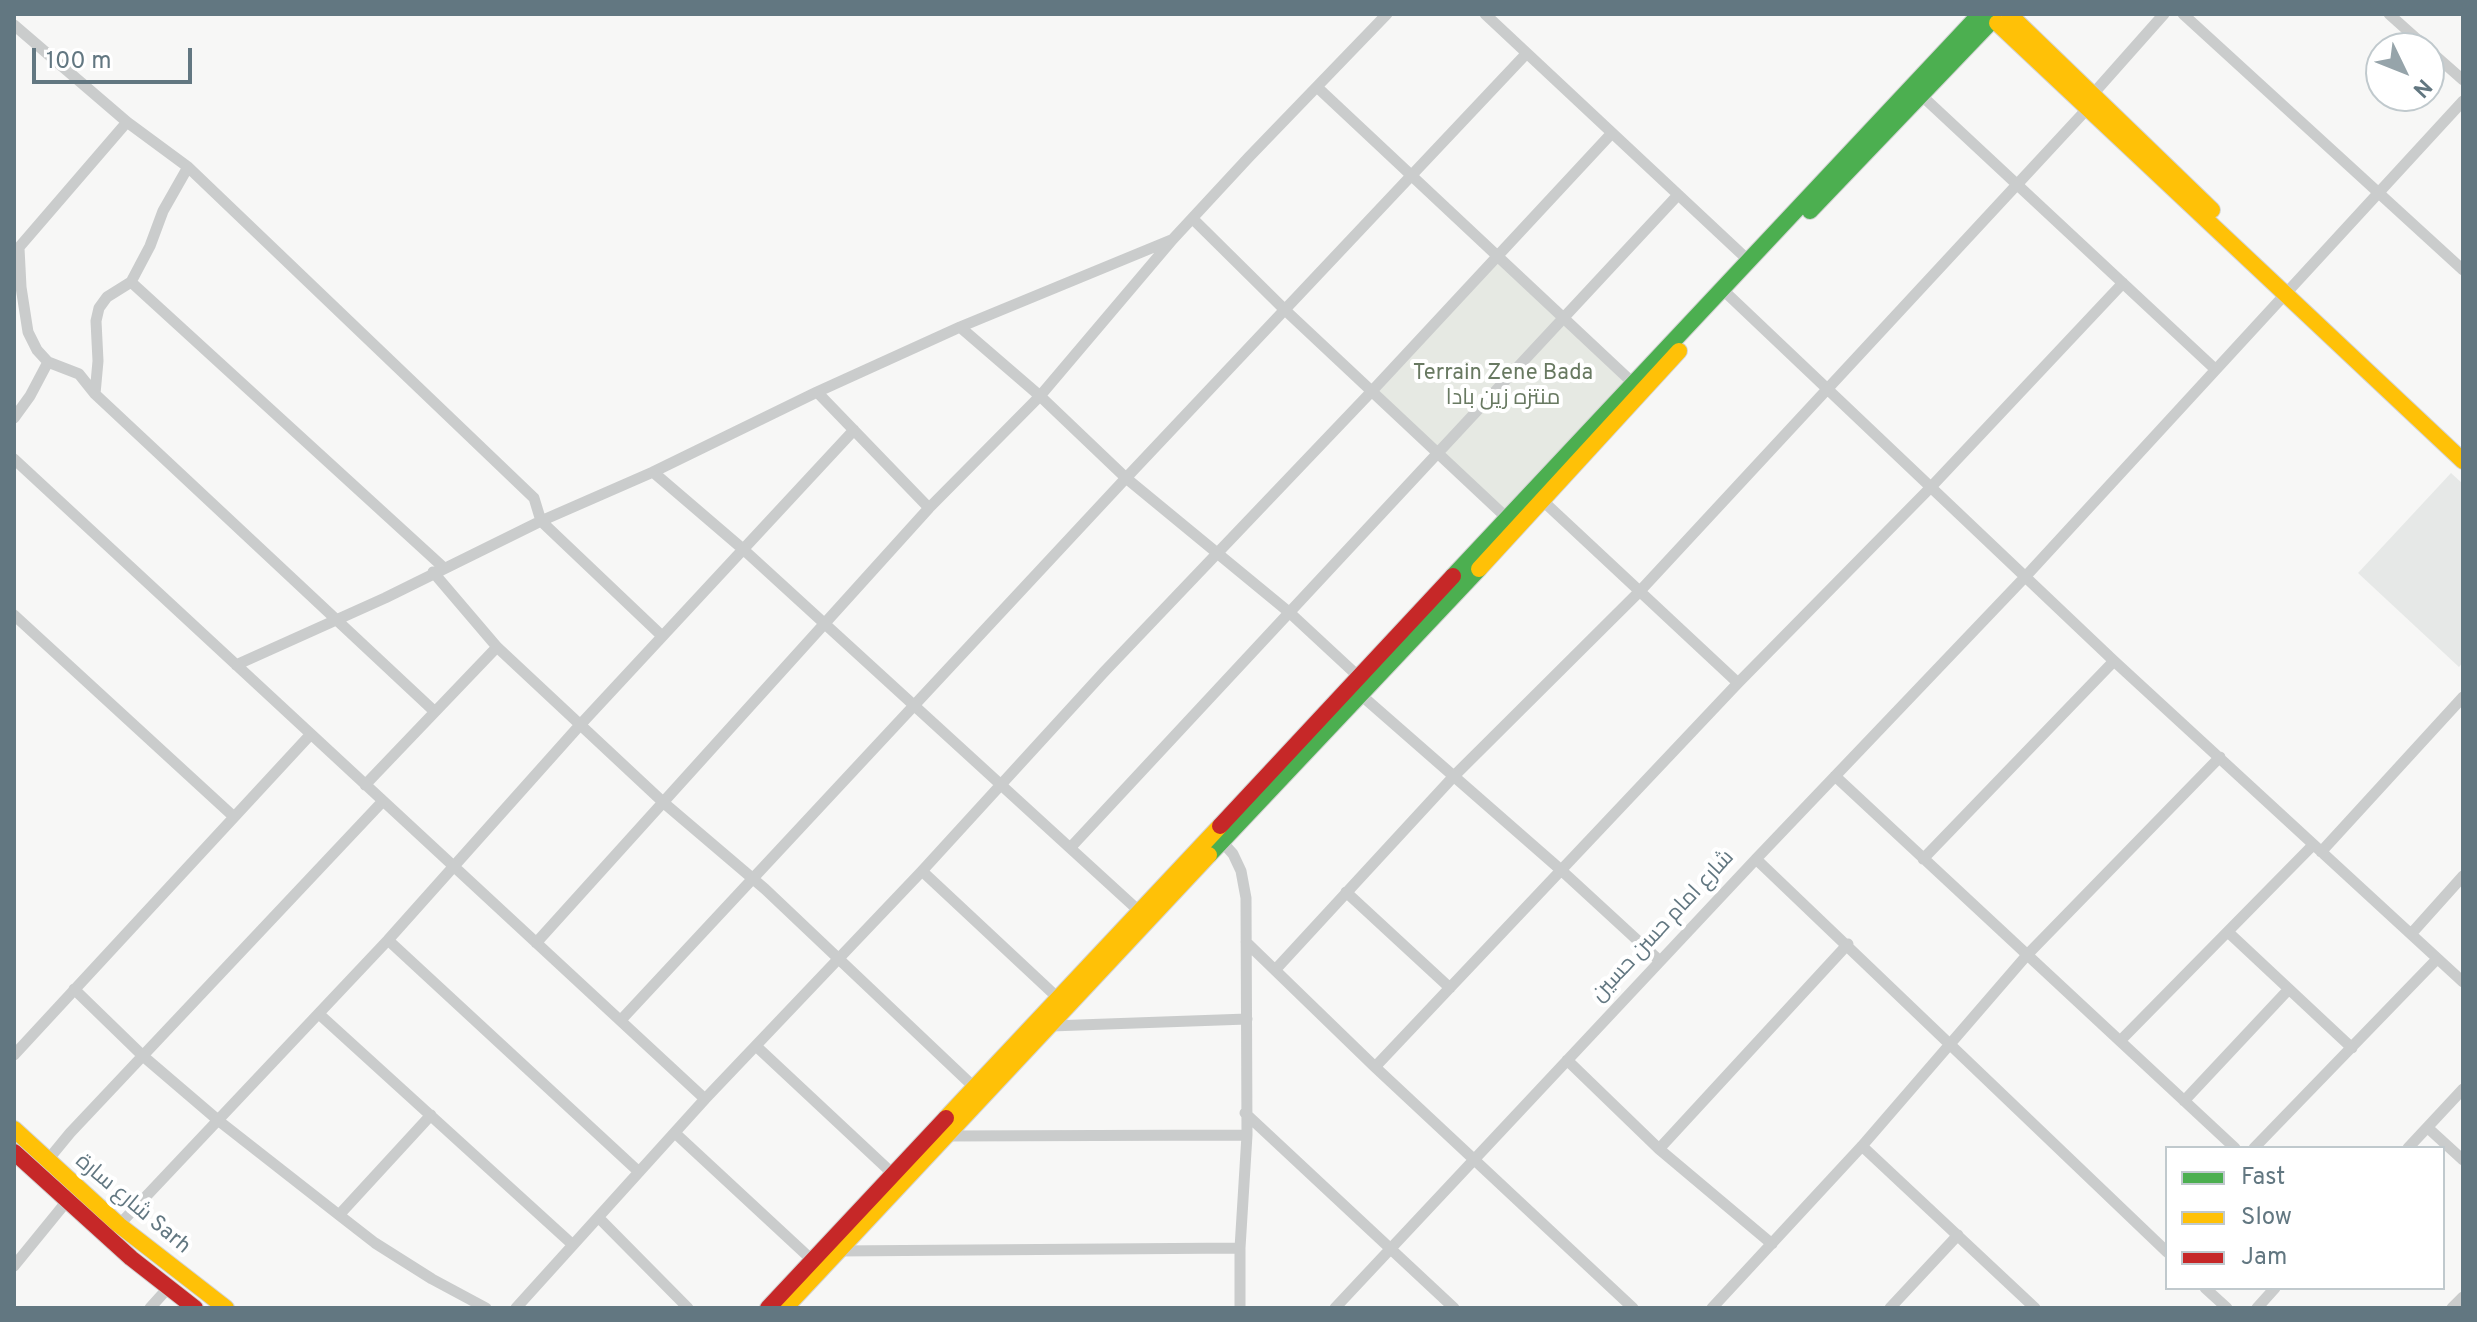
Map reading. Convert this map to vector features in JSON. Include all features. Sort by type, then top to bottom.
[{"type":"main road","points":[[1994,17],[2090,101],[2463,461]]},
{"type":"main road","points":[[785,1308],[1051,1026],[1359,677],[1634,384],[1921,95],[1994,17]]},
{"type":"main road","points":[[768,1308],[1139,911],[1361,695],[1543,501],[1725,292],[1748,260],[1994,17]]},
{"type":"main road","points":[[2289,290],[2463,447]]},
{"type":"main road","name":"شارع سارة Sarh","points":[[14,1129],[119,1225],[226,1308]]},
{"type":"main road","name":"شارع سارة Sarh","points":[[14,1152],[67,1201],[195,1308]]},
{"type":"street","points":[[536,943],[929,508],[1040,396],[1173,239],[1387,14]]},
{"type":"street","points":[[1485,14],[1748,260]]},
{"type":"street","points":[[1276,969],[1454,776],[1640,591],[2017,184],[2164,14]]},
{"type":"street","points":[[2183,14],[2463,270]]},
{"type":"street","points":[[2389,14],[2409,32]]},
{"type":"street","points":[[14,25],[127,122],[188,167],[534,498],[541,521],[662,636]]},
{"type":"street","points":[[621,1020],[1526,54]]},
{"type":"street","points":[[2445,64],[2463,80]]},
{"type":"street","points":[[1317,87],[1634,384]]},
{"type":"street","points":[[1921,95],[2215,369]]},
{"type":"street","name":"شارع امام حسن حسين","points":[[1335,1308],[2026,576],[2463,101]]},
{"type":"street","points":[[127,122],[16,251],[28,332],[37,350],[48,362],[79,374],[95,394],[434,711]]},
{"type":"street","points":[[516,1308],[705,1099],[1611,134]]},
{"type":"street","points":[[95,394],[99,308],[107,297],[131,282],[150,246],[163,211],[188,167]]},
{"type":"street","points":[[1071,847],[1677,196]]},
{"type":"street","points":[[1193,219],[1284,309],[1508,519]]},
{"type":"street","points":[[236,665],[385,598],[438,570],[653,472],[817,392],[960,327],[1173,239]]},
{"type":"street","points":[[131,282],[438,570],[497,647],[664,803],[754,879],[975,1088]]},
{"type":"street","points":[[1375,1067],[1738,683],[1931,487],[2123,283]]},
{"type":"street","points":[[1725,292],[2114,661],[2463,982]]},
{"type":"street","points":[[960,327],[1040,396],[1126,478],[1290,613],[1359,677]]},
{"type":"street","points":[[14,418],[48,362]]},
{"type":"street","points":[[817,392],[929,508]]},
{"type":"street","points":[[119,1225],[388,940],[580,725],[854,430]]},
{"type":"street","points":[[14,459],[452,868],[705,1099]]},
{"type":"street","points":[[653,472],[744,550],[1139,911]]},
{"type":"street","points":[[1543,501],[1738,683]]},
{"type":"street","points":[[14,615],[233,816]]},
{"type":"street","points":[[365,785],[497,647]]},
{"type":"street","points":[[1923,859],[2114,661]]},
{"type":"street","points":[[1361,695],[1660,961]]},
{"type":"street","points":[[2120,1041],[2317,848],[2463,697]]},
{"type":"street","points":[[14,1055],[311,734]]},
{"type":"street","points":[[1712,1308],[1862,1146],[2027,955],[2220,757]]},
{"type":"street","points":[[1835,776],[2233,1146]]},
{"type":"street","points":[[47,1161],[383,801]]},
{"type":"street","points":[[1218,837],[1233,854],[1241,871],[1246,898],[1247,1135],[1240,1248],[1240,1308]]},
{"type":"street","points":[[1756,859],[2165,1250]]},
{"type":"street","points":[[922,871],[1058,998]]},
{"type":"street","points":[[2411,934],[2463,876]]},
{"type":"street","points":[[1346,892],[1450,988]]},
{"type":"street","points":[[2228,932],[2352,1048]]},
{"type":"street","points":[[388,940],[639,1172]]},
{"type":"street","points":[[1246,942],[1633,1308]]},
{"type":"street","points":[[1659,1149],[1848,944]]},
{"type":"street","points":[[2256,1146],[2437,959]]},
{"type":"street","points":[[74,989],[143,1056],[219,1121],[375,1243],[486,1308]]},
{"type":"street","points":[[2184,1101],[2289,989]]},
{"type":"street","points":[[319,1014],[573,1245]]},
{"type":"street","points":[[1051,1026],[1247,1019]]},
{"type":"street","points":[[756,1046],[893,1174]]},
{"type":"street","points":[[1567,1060],[1659,1149],[1772,1244]]},
{"type":"street","points":[[2410,1146],[2463,1089]]},
{"type":"street","points":[[1245,1113],[1454,1308]]},
{"type":"street","points":[[339,1215],[431,1115]]},
{"type":"street","points":[[2428,1128],[2463,1160]]},
{"type":"street","points":[[675,1133],[812,1260]]},
{"type":"street","points":[[946,1136],[1247,1135]]},
{"type":"street","points":[[1862,1146],[2035,1308]]},
{"type":"street","points":[[14,1266],[67,1201]]},
{"type":"street","points":[[599,1218],[688,1308]]},
{"type":"street","points":[[1890,1308],[1958,1235]]},
{"type":"street","points":[[836,1251],[1240,1248]]},
{"type":"street","points":[[150,1308],[168,1288]]},
{"type":"street","points":[[2207,1290],[2227,1308]]},
{"type":"street","points":[[2257,1308],[2273,1290]]},
{"type":"street","points":[[2452,1308],[2463,1297]]},
{"type":"shaded area","points":[[2451,473],[2463,484],[2463,662],[2459,667],[2358,573]]},
{"type":"green space","name":"Terrain Zene Bada منتزه زين بادا","points":[[1496,256],[1634,384],[1508,519],[1372,391]]},
{"type":"traffic: fast","points":[[1453,576],[1980,14]]},
{"type":"traffic: fast","points":[[1810,211],[1990,23]]},
{"type":"traffic: fast","points":[[1209,855],[1479,569]]},
{"type":"traffic: slow","points":[[2009,14],[2212,210]]},
{"type":"traffic: slow","points":[[1997,23],[2463,461]]},
{"type":"traffic: slow","points":[[1479,569],[1679,351]]},
{"type":"traffic: slow","points":[[946,1118],[1220,826]]},
{"type":"traffic: slow","points":[[785,1308],[1209,855]]},
{"type":"traffic: slow","points":[[14,1129],[119,1225],[226,1308]]},
{"type":"traffic: jam","points":[[1220,826],[1453,576]]},
{"type":"traffic: jam","points":[[768,1308],[946,1118]]},
{"type":"traffic: jam","points":[[14,1152],[131,1258],[195,1308]]}]
